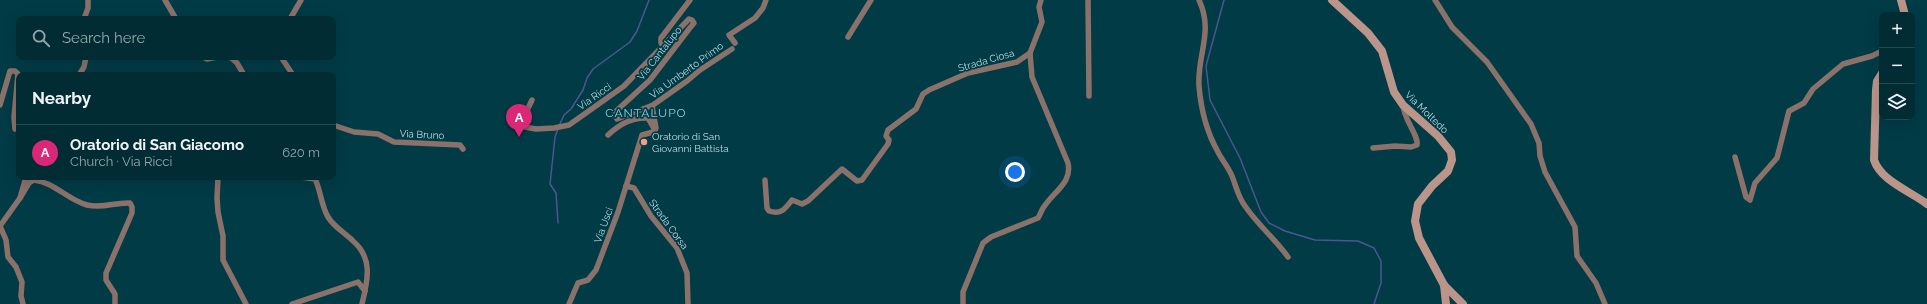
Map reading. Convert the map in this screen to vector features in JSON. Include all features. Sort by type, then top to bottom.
[{"type":"street","points":[[85,16],[88,8],[88,0]]},
{"type":"street","points":[[165,0],[174,16]]},
{"type":"street","points":[[292,16],[301,0]]},
{"type":"street","name":"Via Cantalupo","points":[[652,106],[620,119],[615,117],[614,113],[650,80],[693,25],[693,20],[688,20],[664,44],[661,43],[661,38],[690,0]]},
{"type":"street","name":"Via Umberto Primo","points":[[652,106],[733,46],[729,35],[755,18],[763,8],[766,0]]},
{"type":"street","points":[[848,37],[871,0]]},
{"type":"street","name":"Strada Ciosa","points":[[961,302],[963,292],[983,243],[991,237],[1035,220],[1040,215],[1048,201],[1064,185],[1068,175],[1066,159],[1032,77],[1030,53],[1042,22],[1039,7],[1041,0]]},
{"type":"street","points":[[1088,0],[1089,96]]},
{"type":"street","points":[[1198,0],[1204,14],[1205,40],[1200,62],[1199,83],[1200,101],[1206,129],[1230,172],[1244,205],[1288,257]]},
{"type":"street","name":"Via Moltedo","points":[[1332,0],[1368,33],[1382,51],[1394,92],[1403,105],[1438,136],[1451,152],[1452,160],[1448,170],[1432,186],[1418,204],[1415,214],[1419,238],[1444,285],[1458,303]]},
{"type":"street","points":[[1435,0],[1452,27],[1486,62],[1531,124],[1539,143],[1540,156],[1545,172],[1575,227],[1577,256],[1596,283],[1605,304]]},
{"type":"street","points":[[1901,0],[1904,12]]},
{"type":"street","name":"Via Ricci","points":[[532,100],[518,122],[525,127],[536,130],[561,127],[576,120],[624,86],[664,44]]},
{"type":"street","points":[[1735,157],[1746,198],[1750,200],[1755,183],[1777,158],[1789,111],[1804,103],[1813,89],[1843,64],[1872,56],[1879,52]]},
{"type":"street","name":"Strada Ciosa","points":[[765,180],[767,208],[769,211],[779,213],[783,211],[792,200],[802,204],[808,202],[842,169],[857,181],[862,180],[888,144],[889,140],[886,136],[888,130],[916,109],[923,94],[968,73],[1017,62],[1030,53]]},
{"type":"street","points":[[81,72],[85,60]]},
{"type":"street","points":[[234,60],[242,72]]},
{"type":"street","points":[[283,60],[291,72]]},
{"type":"street","points":[[0,105],[10,71],[15,70],[16,72]]},
{"type":"street","points":[[1879,78],[1876,90],[1874,160],[1877,168],[1883,175],[1927,204]]},
{"type":"street","points":[[14,129],[16,96]]},
{"type":"street","points":[[1373,148],[1394,146],[1410,147],[1417,145],[1417,138],[1409,126],[1403,105]]},
{"type":"street","points":[[652,106],[656,122],[654,130]]},
{"type":"street","points":[[608,135],[625,123],[636,118],[648,118],[654,130]]},
{"type":"street","name":"Via Bruno","points":[[336,126],[354,132],[378,134],[394,142],[460,145],[463,149]]},
{"type":"street","name":"Via Usci","points":[[569,304],[578,283],[588,280],[596,270],[626,186],[642,135],[654,130]]},
{"type":"street","points":[[20,198],[25,180]]},
{"type":"street","points":[[23,304],[20,274],[8,257],[6,240],[0,226],[29,183],[34,180],[53,186],[73,199],[88,205],[98,207],[130,203],[132,213],[106,273],[106,280],[115,294],[115,304]]},
{"type":"street","points":[[217,180],[216,184],[218,212],[223,236],[223,260],[246,304]]},
{"type":"street","points":[[316,180],[320,189],[324,208],[329,218],[363,251],[367,261],[366,292],[362,304]]},
{"type":"street","name":"Strada Corsa","points":[[626,186],[634,188],[651,216],[677,248],[687,273],[688,304]]},
{"type":"street","points":[[292,304],[358,282],[366,292]]},
{"type":"street","points":[[1444,285],[1446,304]]},
{"type":"waterway","points":[[559,126],[564,115],[571,109],[583,90],[587,78],[593,69],[630,42],[637,31],[649,0]]},
{"type":"waterway","points":[[1224,0],[1206,66],[1210,100],[1240,158],[1261,212],[1269,223],[1285,231],[1315,240],[1358,241],[1374,248],[1381,261],[1381,283],[1374,304]]},
{"type":"waterway","points":[[558,129],[555,137],[550,184],[556,193],[558,223]]},
{"type":"place","name":"Oratorio di San Giacomo","points":[[519,137]]},
{"type":"place","name":"Oratorio di San Giovanni Battista","points":[[644,142]]},
{"type":"district","name":"CANTALUPO","points":[[646,113]]}]
